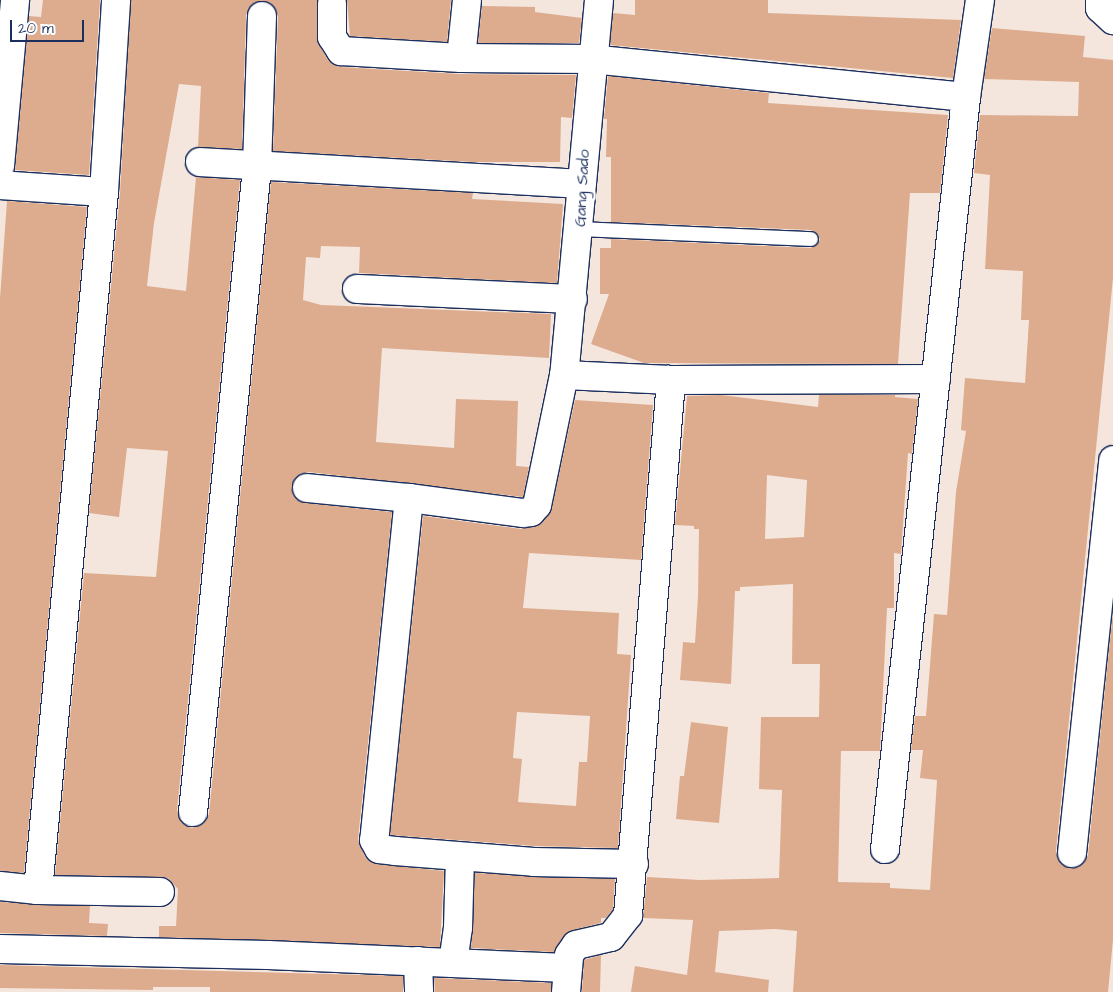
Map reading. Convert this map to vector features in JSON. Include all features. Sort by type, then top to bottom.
[{"type":"street","points":[[0,166],[15,0]]},
{"type":"street","points":[[38,890],[104,192],[116,0]]},
{"type":"street","points":[[460,58],[467,0]]},
{"type":"street","name":"Gang Sado","points":[[409,498],[531,512],[538,505],[564,375],[580,229],[591,59],[599,0]]},
{"type":"street","points":[[885,849],[966,97],[980,0]]},
{"type":"street","points":[[1100,0],[1100,8],[1113,20]]},
{"type":"street","points":[[332,4],[332,38],[341,51],[460,58],[591,59],[966,97]]},
{"type":"street","points":[[193,812],[257,167],[262,16]]},
{"type":"street","points":[[200,162],[257,167],[582,184]]},
{"type":"street","points":[[0,185],[104,192]]},
{"type":"street","points":[[356,288],[573,299]]},
{"type":"street","points":[[564,375],[671,380],[936,379]]},
{"type":"street","points":[[0,949],[418,961],[453,963],[566,980],[569,955],[576,945],[612,937],[628,915],[634,864],[671,380]]},
{"type":"street","points":[[1072,853],[1113,460]]},
{"type":"street","points":[[307,488],[409,498],[374,840],[379,849],[460,857],[634,864]]},
{"type":"street","points":[[453,963],[458,928],[460,857]]},
{"type":"street","points":[[0,886],[38,890],[160,892]]},
{"type":"street","points":[[418,961],[419,992]]},
{"type":"lane","points":[[580,229],[811,239]]},
{"type":"building","points":[[43,0],[100,0],[89,175],[15,170],[29,16],[41,17]]},
{"type":"building","points":[[131,0],[317,0],[319,45],[328,60],[340,67],[460,74],[576,75],[572,118],[561,117],[560,162],[474,162],[273,151],[278,16],[271,3],[255,2],[246,15],[242,149],[198,147],[201,86],[179,84],[154,223],[147,286],[186,291],[196,177],[240,180],[177,810],[184,824],[192,828],[205,821],[209,814],[271,182],[473,193],[472,199],[563,204],[557,283],[359,273],[360,247],[321,246],[320,258],[306,257],[303,300],[321,305],[551,314],[549,358],[382,348],[376,442],[454,448],[456,399],[518,401],[516,466],[529,467],[523,497],[309,472],[300,474],[292,486],[293,495],[305,503],[392,512],[358,839],[365,857],[377,864],[444,871],[440,947],[159,937],[159,926],[176,926],[178,889],[168,878],[55,875],[84,573],[156,577],[168,451],[127,448],[119,517],[89,513],[120,193]]},
{"type":"building","points":[[347,0],[451,0],[447,42],[350,36]]},
{"type":"building","points":[[635,0],[768,0],[768,13],[961,20],[953,78],[610,45],[613,13],[635,15]]},
{"type":"building","points":[[482,6],[535,7],[535,12],[582,18],[579,43],[478,43]]},
{"type":"building","points":[[992,28],[1085,36],[1083,57],[1113,60],[1113,278],[1056,851],[1058,860],[1070,868],[1079,867],[1088,855],[1113,611],[1113,940],[1108,992],[793,992],[797,931],[775,929],[719,931],[715,972],[769,980],[768,992],[631,992],[635,966],[687,975],[693,920],[643,918],[647,877],[700,880],[779,878],[782,790],[759,789],[761,717],[819,717],[820,664],[792,664],[793,584],[740,587],[740,591],[735,591],[731,684],[680,680],[683,642],[695,643],[698,596],[699,529],[694,529],[694,526],[675,525],[687,396],[721,395],[818,407],[819,395],[895,395],[895,397],[918,399],[912,454],[908,453],[901,554],[894,553],[894,608],[887,608],[880,751],[841,751],[838,882],[890,883],[890,888],[930,890],[937,780],[920,778],[923,750],[911,750],[915,716],[926,716],[934,614],[947,615],[956,492],[966,431],[961,430],[965,378],[1025,383],[1029,320],[1021,320],[1023,271],[985,269],[990,175],[974,173],[980,115],[1078,116],[1079,82],[984,79]],"holes":[[[767,475],[807,480],[804,537],[765,539]]]},
{"type":"building","points":[[608,76],[769,93],[768,103],[948,115],[940,193],[910,193],[898,364],[644,363],[591,344],[609,294],[600,294],[600,248],[611,248],[611,239],[811,248],[820,240],[818,235],[811,230],[611,222],[611,157],[606,157],[607,119],[604,119]]},
{"type":"building","points":[[7,201],[87,207],[24,873],[0,871],[0,298]]},
{"type":"building","points":[[575,400],[653,405],[641,560],[529,553],[523,608],[619,613],[617,654],[631,655],[618,848],[535,846],[390,835],[423,516],[521,529],[542,523],[552,508]],"holes":[[[517,712],[590,716],[587,762],[579,762],[576,806],[518,802],[522,759],[513,758]]]},
{"type":"building","points":[[691,722],[728,727],[719,823],[676,819],[680,776],[684,776]]},
{"type":"building","points":[[475,873],[615,879],[613,909],[606,918],[601,918],[601,923],[573,930],[564,936],[554,952],[471,948]]},
{"type":"building","points":[[0,902],[90,906],[89,923],[108,924],[107,936],[0,933]]},
{"type":"building","points":[[601,955],[600,992],[582,992],[584,960]]},
{"type":"building","points":[[0,965],[403,976],[403,992],[210,992],[210,987],[153,987],[153,990],[0,988]]},
{"type":"building","points":[[434,978],[551,983],[551,992],[435,992]]}]
